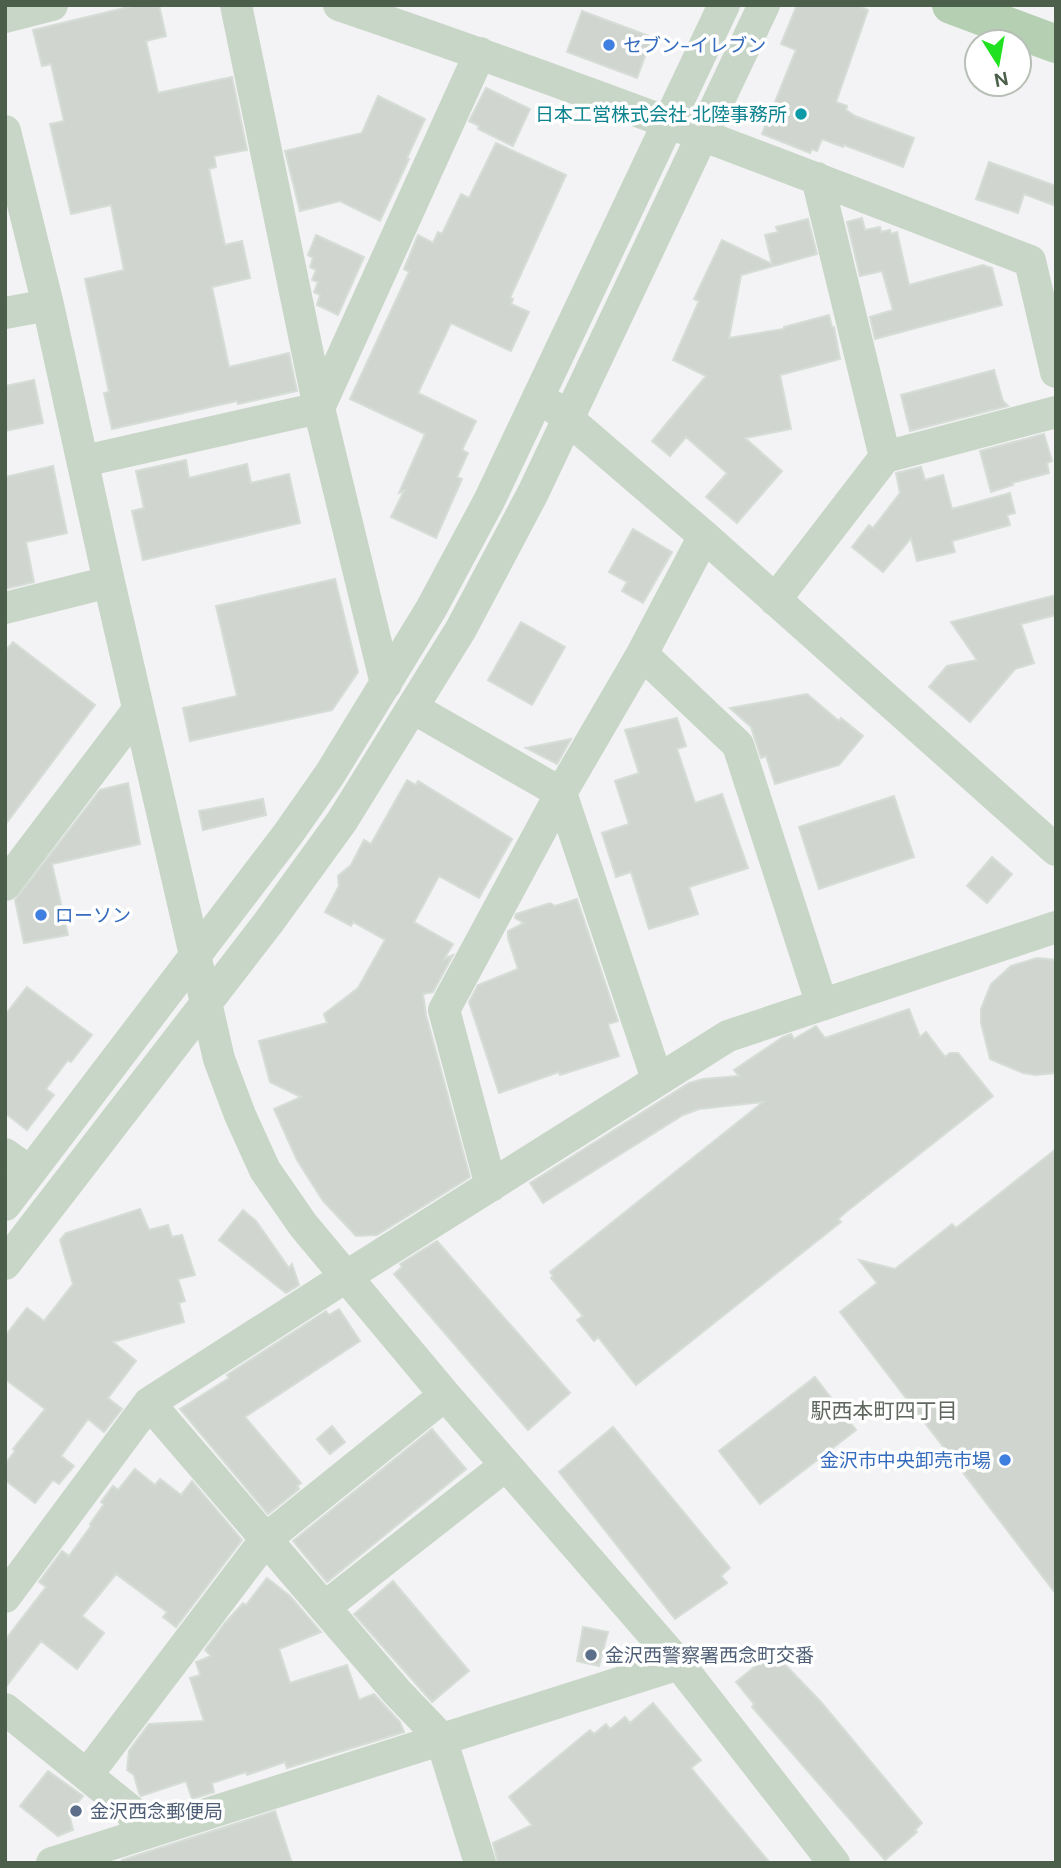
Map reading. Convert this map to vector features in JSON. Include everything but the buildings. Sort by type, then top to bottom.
[{"type":"main road","points":[[951,5],[1056,44]]},
{"type":"street","points":[[5,17],[52,5]]},
{"type":"street","points":[[236,5],[319,408],[386,684]]},
{"type":"street","points":[[339,5],[668,122],[1043,266],[1056,372]]},
{"type":"street","points":[[5,1205],[288,834],[432,609],[489,501],[724,5]]},
{"type":"street","points":[[5,1264],[268,923],[342,821],[461,629],[533,492],[764,5]]},
{"type":"street","points":[[319,408],[480,53]]},
{"type":"street","points":[[5,131],[84,461],[109,582],[219,1059],[265,1170],[303,1225],[445,1395],[678,1664],[834,1863]]},
{"type":"street","points":[[817,178],[885,457]]},
{"type":"street","points":[[5,313],[48,305]]},
{"type":"street","points":[[540,394],[704,536],[1056,850]]},
{"type":"street","points":[[84,461],[319,408]]},
{"type":"street","points":[[775,600],[885,457],[1056,412]]},
{"type":"street","points":[[491,1186],[443,1010],[561,793],[642,654],[704,536]]},
{"type":"street","points":[[5,608],[109,582]]},
{"type":"street","points":[[642,654],[738,746],[822,1005]]},
{"type":"street","points":[[413,708],[561,793],[657,1079]]},
{"type":"street","points":[[5,885],[138,710]]},
{"type":"street","points":[[5,1597],[149,1403],[347,1276],[728,1036],[1056,927]]},
{"type":"street","points":[[5,1154],[30,1172]]},
{"type":"street","points":[[87,1775],[266,1539],[445,1395]]},
{"type":"street","points":[[149,1403],[397,1692],[441,1738],[480,1863]]},
{"type":"street","points":[[325,1607],[506,1465]]},
{"type":"street","points":[[52,1863],[113,1853],[140,1834],[678,1664]]},
{"type":"street","points":[[5,1709],[131,1811],[140,1834]]},
{"type":"place","name":"セブン-イレブン","points":[[609,45]]},
{"type":"place","name":"日本工営株式会社 北陸事務所","points":[[801,114]]},
{"type":"place","name":"ローソン","points":[[41,915]]},
{"type":"place","name":"金沢市中央卸売市場","points":[[1005,1460]]},
{"type":"place","name":"金沢西警察署西念町交番","points":[[591,1655]]},
{"type":"place","name":"金沢西念郵便局","points":[[76,1811]]},
{"type":"district","name":"駅西本町四丁目","points":[[884,1411]]}]
